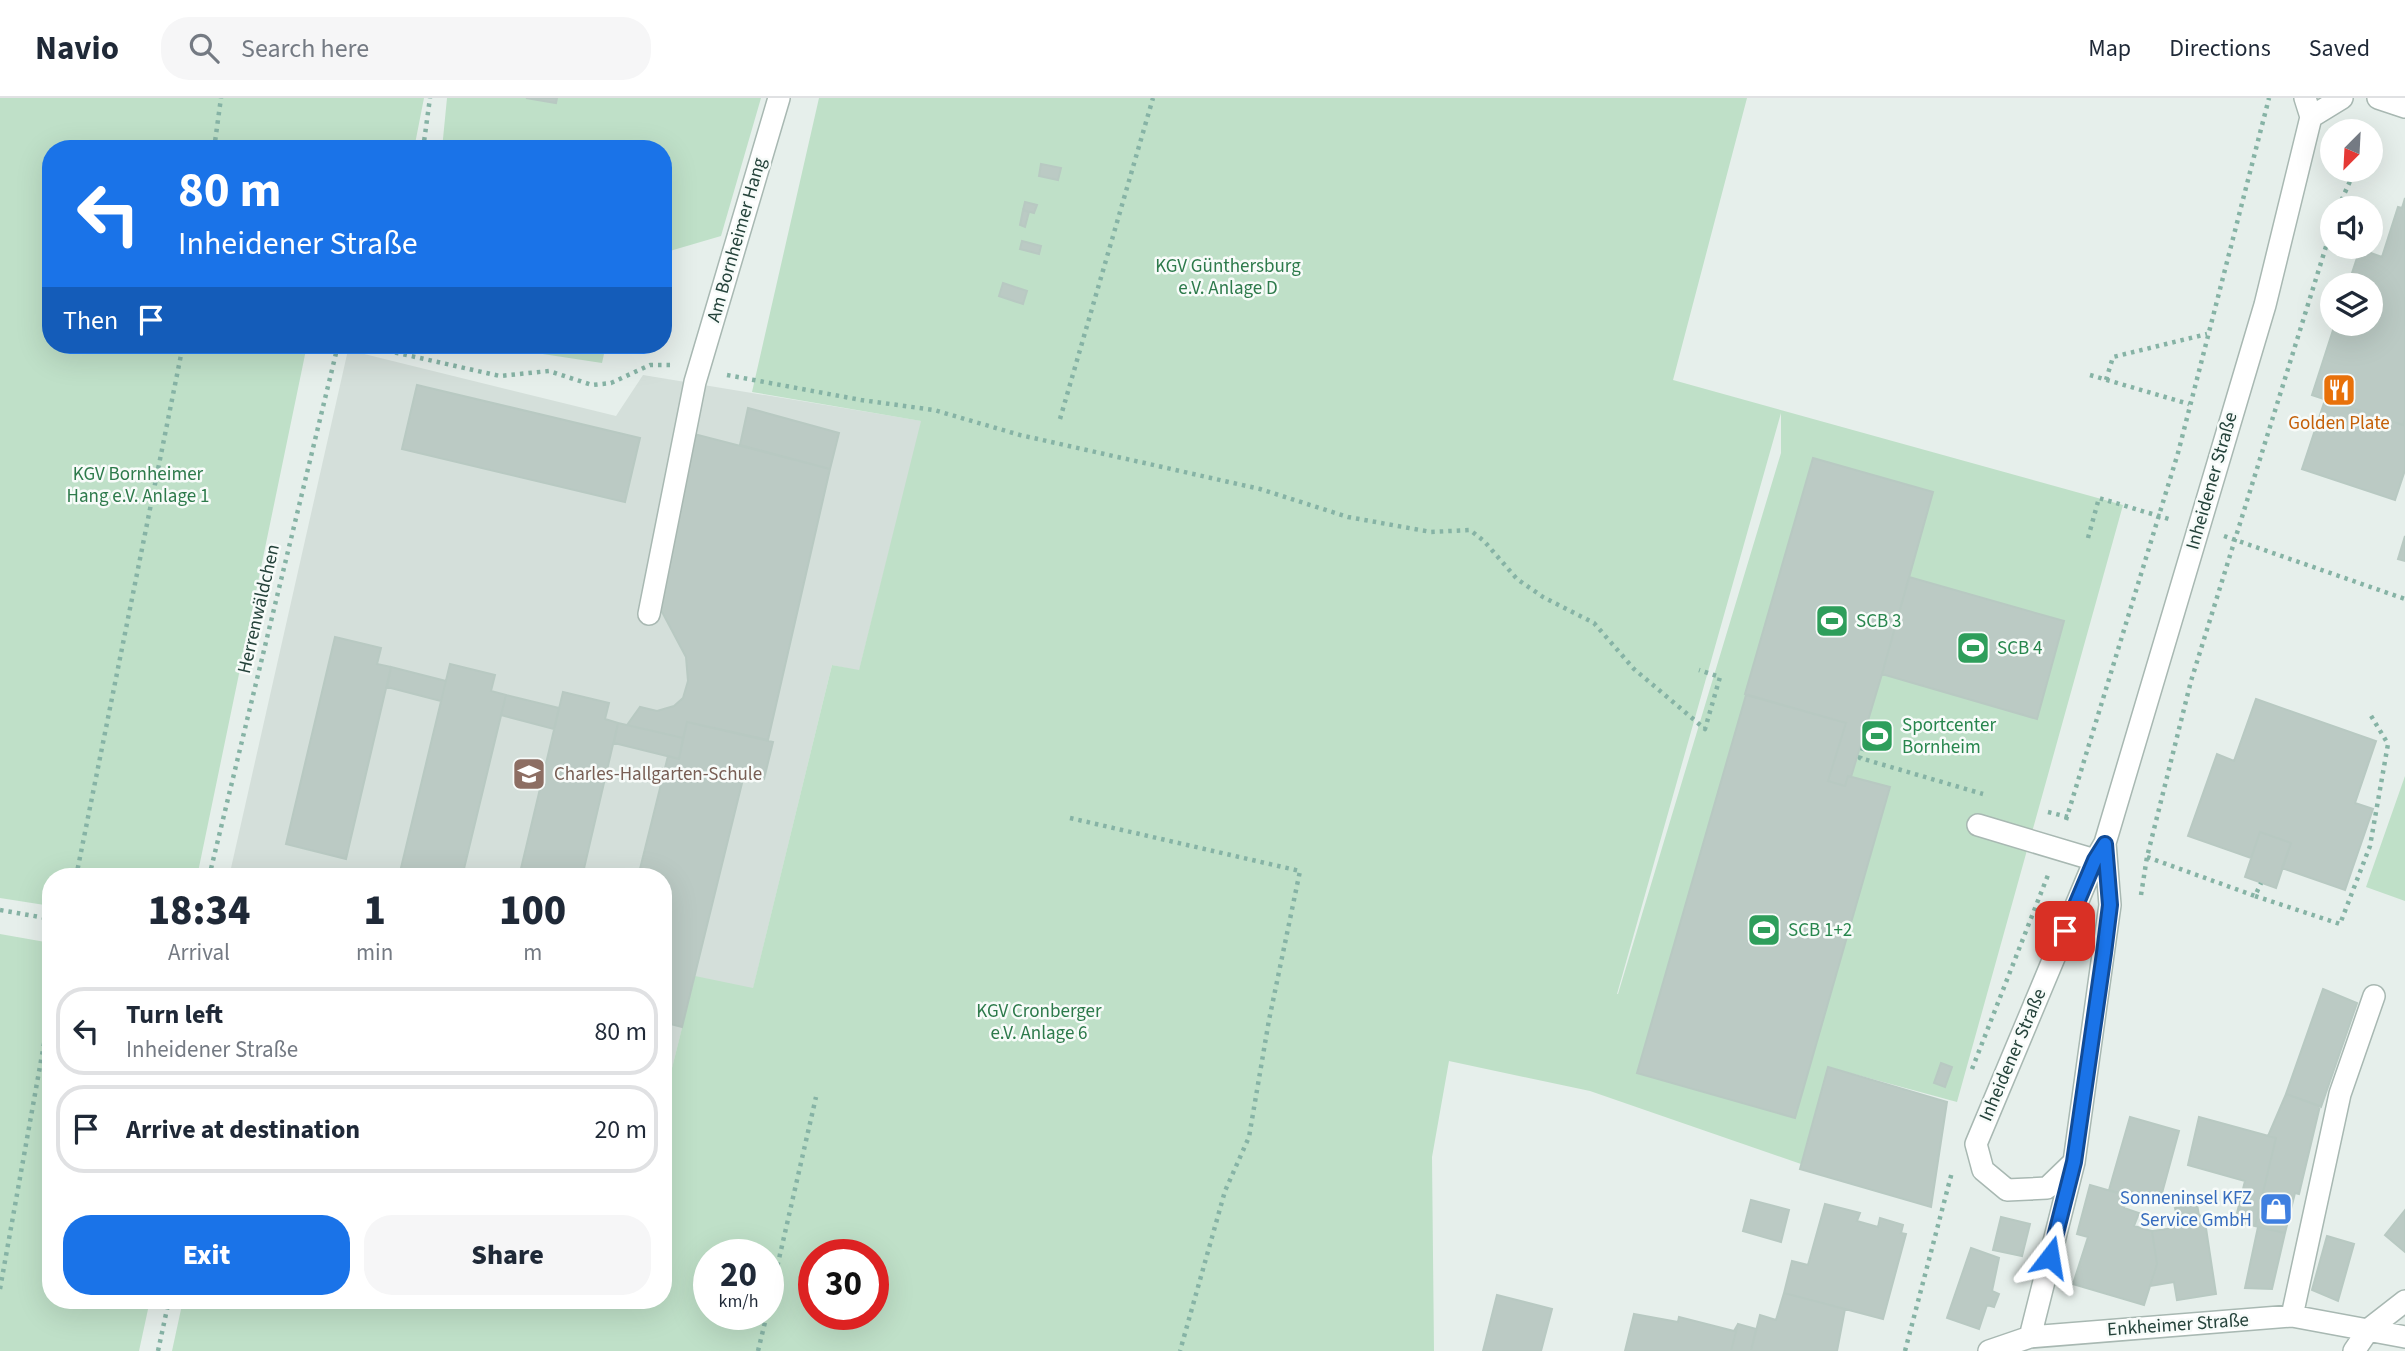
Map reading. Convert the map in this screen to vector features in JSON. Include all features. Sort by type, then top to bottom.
[{"type":"street","name":"Am Bornheimer Hang","points":[[649,614],[698,372],[779,98]]},
{"type":"street","name":"Inheidener Straße","points":[[2074,1162],[2047,1188],[2007,1190],[1983,1170],[1976,1144],[2100,852],[2264,304],[2308,107],[2342,98]]},
{"type":"street","points":[[2378,98],[2405,107]]},
{"type":"street","points":[[1978,825],[2057,849],[2100,852]]},
{"type":"street","name":"Inheidener Straße","points":[[2030,1337],[2074,1162],[2110,905],[2100,852]]},
{"type":"street","points":[[2292,1316],[2340,1094],[2374,996]]},
{"type":"street","points":[[2354,1351],[2369,1329],[2405,1301]]},
{"type":"street","name":"Enkheimer Straße","points":[[1989,1351],[2030,1337],[2292,1316],[2405,1337]]},
{"type":"path","points":[[215,140],[220,98]]},
{"type":"path","points":[[424,140],[430,98]]},
{"type":"path","points":[[1060,419],[1153,98]]},
{"type":"path","points":[[1970,1075],[2067,817],[2159,516],[2269,98]]},
{"type":"path","points":[[2322,259],[2191,681],[2147,857],[2340,924],[2370,846],[2388,744],[2370,714]]},
{"type":"path","points":[[2106,380],[2113,357],[2207,334]]},
{"type":"path","points":[[78,868],[181,354]]},
{"type":"path","name":"Herrenwäldchen","points":[[211,868],[335,354]]},
{"type":"path","points":[[398,354],[500,376],[549,371],[592,384],[611,383],[650,365],[934,410],[1020,435],[1260,489],[1348,517],[1431,532],[1470,530],[1484,541],[1517,579],[1543,597],[1594,623],[1634,669],[1705,729],[1720,677],[1699,670]]},
{"type":"path","points":[[2090,375],[2189,404]]},
{"type":"path","points":[[2088,538],[2099,498],[2198,527],[2405,599]]},
{"type":"path","points":[[1870,723],[1860,758],[1987,796]]},
{"type":"path","points":[[2041,810],[2067,817]]},
{"type":"path","points":[[1069,818],[1300,871],[1269,1020],[1249,1137],[1225,1191],[1180,1351]]},
{"type":"path","points":[[2255,896],[2262,883]]},
{"type":"path","points":[[0,910],[42,917]]},
{"type":"path","points":[[0,1289],[42,1055]]},
{"type":"path","points":[[784,1239],[816,1097]]},
{"type":"path","points":[[1905,1351],[1956,1157],[1976,1144]]},
{"type":"path","points":[[158,1351],[167,1309]]},
{"type":"path","points":[[758,1351],[763,1330]]},
{"type":"shaded area","name":"Charles-Hallgarten-Schule","points":[[347,354],[364,354],[616,416],[643,375],[922,421],[859,671],[832,665],[753,989],[695,977],[672,1068],[672,868],[231,868]]},
{"type":"green space","name":"KGV Bornheimer Hang e.V. Anlage 1","points":[[0,98],[424,98],[416,140],[42,140],[42,354],[305,354],[199,868],[42,868],[42,905],[0,898]]},
{"type":"green space","points":[[447,98],[761,98],[721,236],[672,250],[672,140],[443,140]]},
{"type":"green space","points":[[819,98],[1747,98],[1673,380],[2123,505],[1957,1102],[1828,1067],[1801,1164],[1590,1091],[1449,1061],[1432,1157],[1434,1351],[172,1351],[181,1309],[672,1309],[672,1068],[695,976],[753,988],[832,665],[859,670],[921,421],[752,392]],"holes":[[[1781,413],[1781,453],[1617,994]]]},
{"type":"green space","points":[[542,354],[604,354],[602,363]]},
{"type":"green space","points":[[2405,776],[2405,901],[2366,887]]},
{"type":"green space","points":[[0,934],[42,941],[42,1309],[148,1309],[139,1351],[0,1351]]},
{"type":"building","points":[[526,98],[557,98],[556,103]]},
{"type":"building","points":[[1041,164],[1061,168],[1058,180],[1039,176]]},
{"type":"building","points":[[2405,198],[2403,425],[2312,395],[2331,336],[2383,336],[2383,273],[2352,273],[2357,259],[2383,259],[2398,207],[2402,208]]},
{"type":"building","points":[[1025,202],[1037,205],[1034,213],[1023,210]]},
{"type":"building","points":[[1023,210],[1029,212],[1025,227],[1020,225]]},
{"type":"building","points":[[1022,241],[1041,246],[1039,254],[1020,249]]},
{"type":"building","points":[[1003,283],[1027,291],[1023,304],[999,296]]},
{"type":"building","points":[[417,385],[640,438],[625,502],[402,449]]},
{"type":"building","points":[[2325,400],[2403,425],[2405,422],[2405,470],[2395,500],[2302,469]]},
{"type":"building","points":[[748,408],[839,433],[830,469],[740,445]]},
{"type":"building","points":[[694,434],[830,469],[768,740],[687,722],[683,738],[627,725],[640,707],[657,711],[674,706],[683,698],[688,681],[686,657],[660,608]]},
{"type":"building","name":"SCB 3","points":[[1813,458],[1933,492],[1882,674],[1851,777],[1848,776],[1845,786],[1828,781],[1846,723],[1745,694]]},
{"type":"building","points":[[2405,536],[2405,561],[2398,559]]},
{"type":"building","name":"SCB 4","points":[[1909,577],[2064,621],[2037,719],[1882,674]]},
{"type":"building","points":[[335,637],[381,648],[377,664],[391,667],[346,859],[286,844]]},
{"type":"building","points":[[450,664],[495,675],[491,691],[506,695],[464,868],[401,868]]},
{"type":"building","points":[[391,667],[446,681],[441,701],[387,687]]},
{"type":"building","points":[[563,692],[609,703],[605,719],[618,723],[584,868],[521,868]]},
{"type":"building","points":[[506,695],[559,708],[554,729],[501,715]]},
{"type":"building","name":"SCB 1+2","points":[[1746,695],[1846,723],[1828,781],[1845,786],[1848,776],[1890,787],[1795,1118],[1637,1073]]},
{"type":"building","points":[[2256,699],[2376,741],[2355,803],[2373,809],[2345,890],[2282,868],[2291,843],[2260,832],[2251,858],[2188,836],[2217,754],[2234,761]]},
{"type":"building","points":[[687,722],[773,742],[764,779],[744,775],[682,1027],[672,1024],[672,868],[640,868],[668,756],[679,759]]},
{"type":"building","points":[[618,723],[683,738],[679,759],[614,743]]},
{"type":"building","points":[[2260,832],[2291,843],[2276,888],[2245,877]]},
{"type":"building","points":[[2323,989],[2357,1003],[2321,1107],[2286,1094]]},
{"type":"building","points":[[1941,1063],[1952,1067],[1945,1087],[1934,1083]]},
{"type":"building","points":[[1828,1067],[1947,1102],[1931,1207],[1800,1169]]},
{"type":"building","points":[[2286,1094],[2320,1106],[2299,1194],[2295,1193],[2285,1233],[2255,1226],[2276,1138],[2268,1136]]},
{"type":"building","points":[[2130,1117],[2179,1131],[2159,1204],[2109,1190]]},
{"type":"building","points":[[2199,1117],[2276,1138],[2255,1226],[2235,1221],[2245,1181],[2188,1165]]},
{"type":"building","points":[[2090,1185],[2128,1196],[2124,1208],[2139,1213],[2134,1226],[2152,1231],[2157,1264],[2144,1305],[2073,1284],[2088,1237],[2077,1234]]},
{"type":"building","points":[[1751,1200],[1789,1210],[1781,1242],[1743,1231]]},
{"type":"building","points":[[1825,1204],[1860,1213],[1857,1221],[1878,1227],[1880,1218],[1903,1225],[1901,1233],[1906,1234],[1883,1319],[1784,1293],[1792,1261],[1808,1265]]},
{"type":"building","points":[[2197,1204],[2199,1216],[2204,1215],[2216,1294],[2177,1300],[2174,1282],[2150,1286],[2157,1264],[2152,1231],[2174,1228],[2172,1220],[2178,1219],[2175,1208]]},
{"type":"building","points":[[2405,1210],[2405,1252],[2385,1235]]},
{"type":"building","points":[[2001,1217],[2030,1224],[2022,1256],[1993,1250]]},
{"type":"building","points":[[2258,1227],[2285,1233],[2272,1289],[2245,1288]]},
{"type":"building","points":[[2327,1236],[2354,1244],[2338,1301],[2312,1290]]},
{"type":"building","points":[[1971,1248],[1999,1258],[1992,1291],[1999,1294],[1994,1307],[1987,1305],[1979,1329],[1947,1318]]},
{"type":"building","points":[[1784,1293],[1845,1309],[1837,1351],[1751,1351],[1760,1315],[1776,1320]]},
{"type":"building","points":[[1497,1295],[1552,1309],[1541,1351],[1483,1351]]},
{"type":"building","points":[[1634,1314],[1678,1322],[1679,1317],[1734,1331],[1738,1324],[1731,1351],[1625,1351]]},
{"type":"building","points":[[1738,1324],[1756,1329],[1751,1351],[1731,1351]]},
{"type":"place","name":"Golden Plate","points":[[2339,390]]},
{"type":"place","name":"SCB 3","points":[[1832,621]]},
{"type":"place","name":"SCB 4","points":[[1973,648]]},
{"type":"place","name":"Sportcenter Bornheim","points":[[1877,736]]},
{"type":"place","name":"Charles-Hallgarten-Schule","points":[[529,774]]},
{"type":"place","name":"SCB 1+2","points":[[1764,930]]},
{"type":"place","name":"Sonneninsel KFZ Service GmbH","points":[[2276,1209]]},
{"type":"route","points":[[2050,1257],[2074,1162],[2104,953],[2110,905],[2105,844],[2095,860],[2065,931]]},
{"type":"park label","name":"KGV Günthersburg e.V. Anlage D","points":[[1228,277]]},
{"type":"park label","name":"KGV Cronberger e.V. Anlage 6","points":[[1039,1022]]}]
